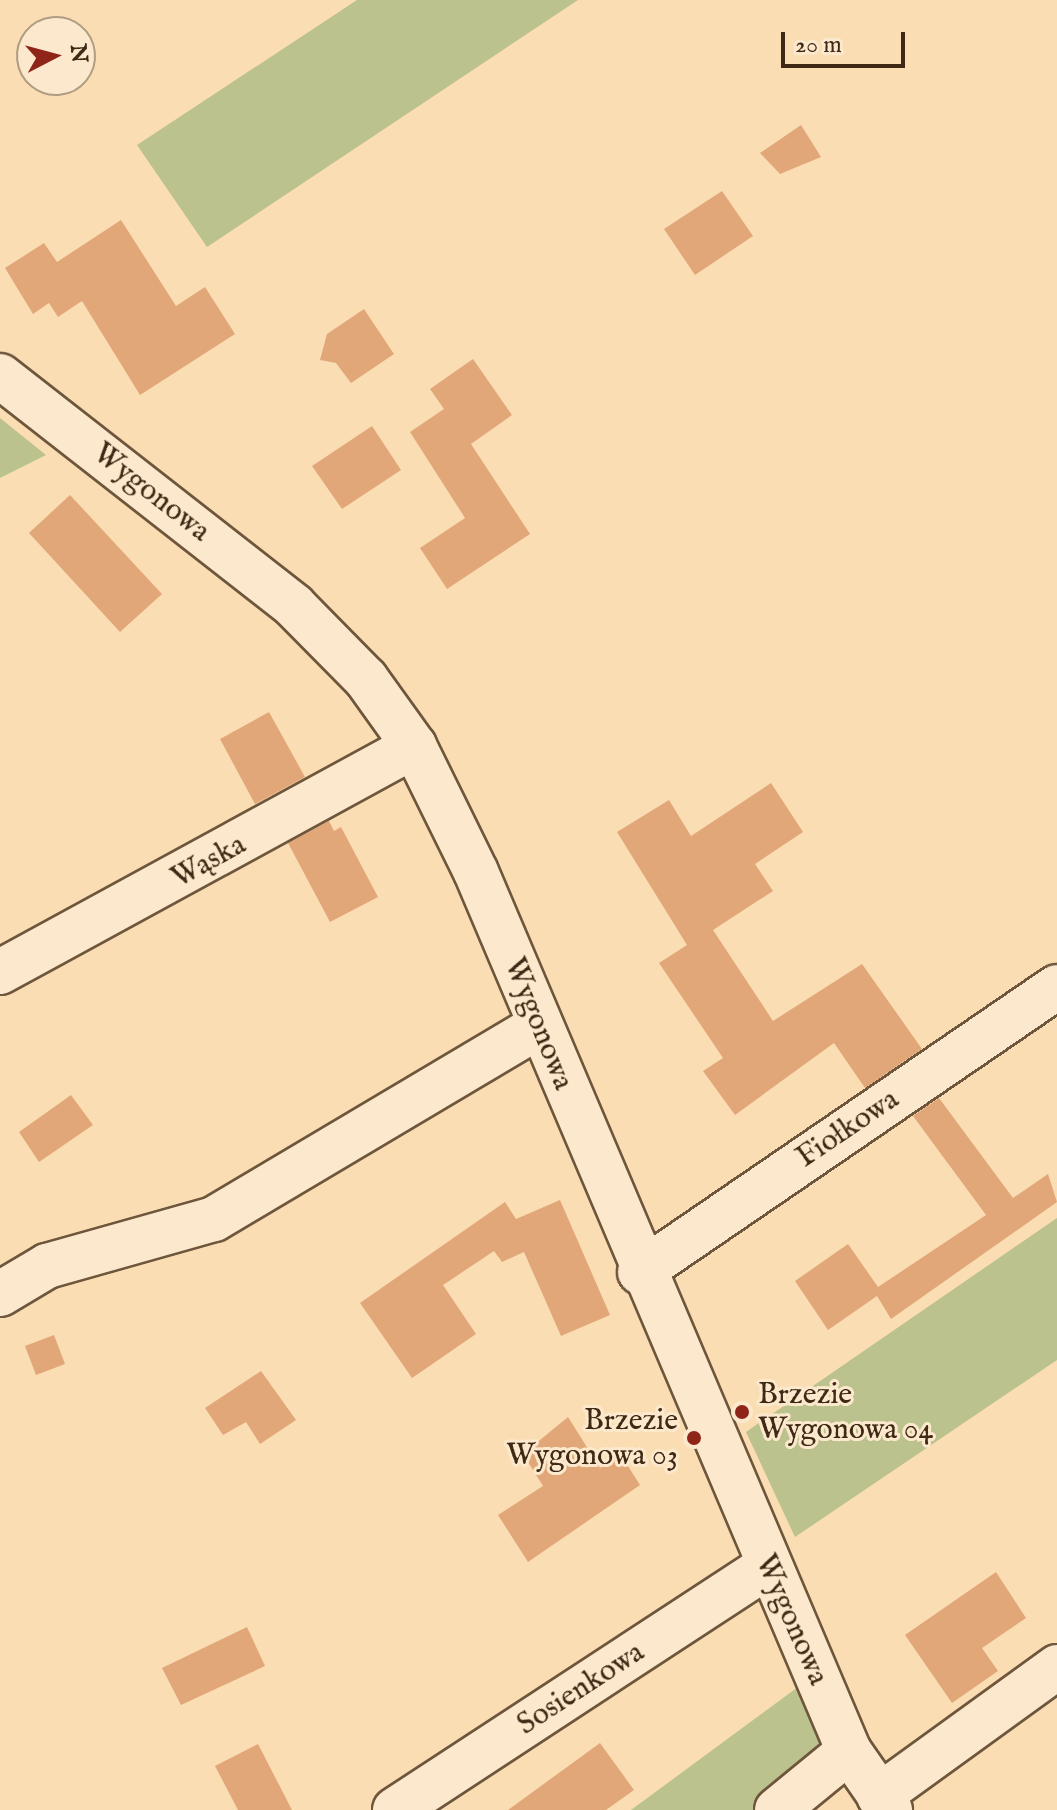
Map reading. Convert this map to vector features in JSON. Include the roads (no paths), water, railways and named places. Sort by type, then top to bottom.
[{"type":"street","name":"Wygonowa","points":[[0,376],[294,606],[366,679],[414,746],[539,1026],[640,1272],[767,1567],[849,1751],[885,1803]]},
{"type":"street","name":"Wąska","points":[[0,972],[414,746]]},
{"type":"street","name":"Fiołkowa","points":[[640,1272],[1057,987]]},
{"type":"street","points":[[0,1294],[47,1266],[214,1219],[539,1026]]},
{"type":"street","name":"Sosienkowa","points":[[395,1810],[767,1567]]},
{"type":"street","points":[[885,1803],[1057,1667]]},
{"type":"street","points":[[777,1810],[849,1751]]},
{"type":"place","name":"Brzezie Wygonowa 04","points":[[742,1412]]},
{"type":"place","name":"Brzezie Wygonowa 03","points":[[694,1438]]}]
